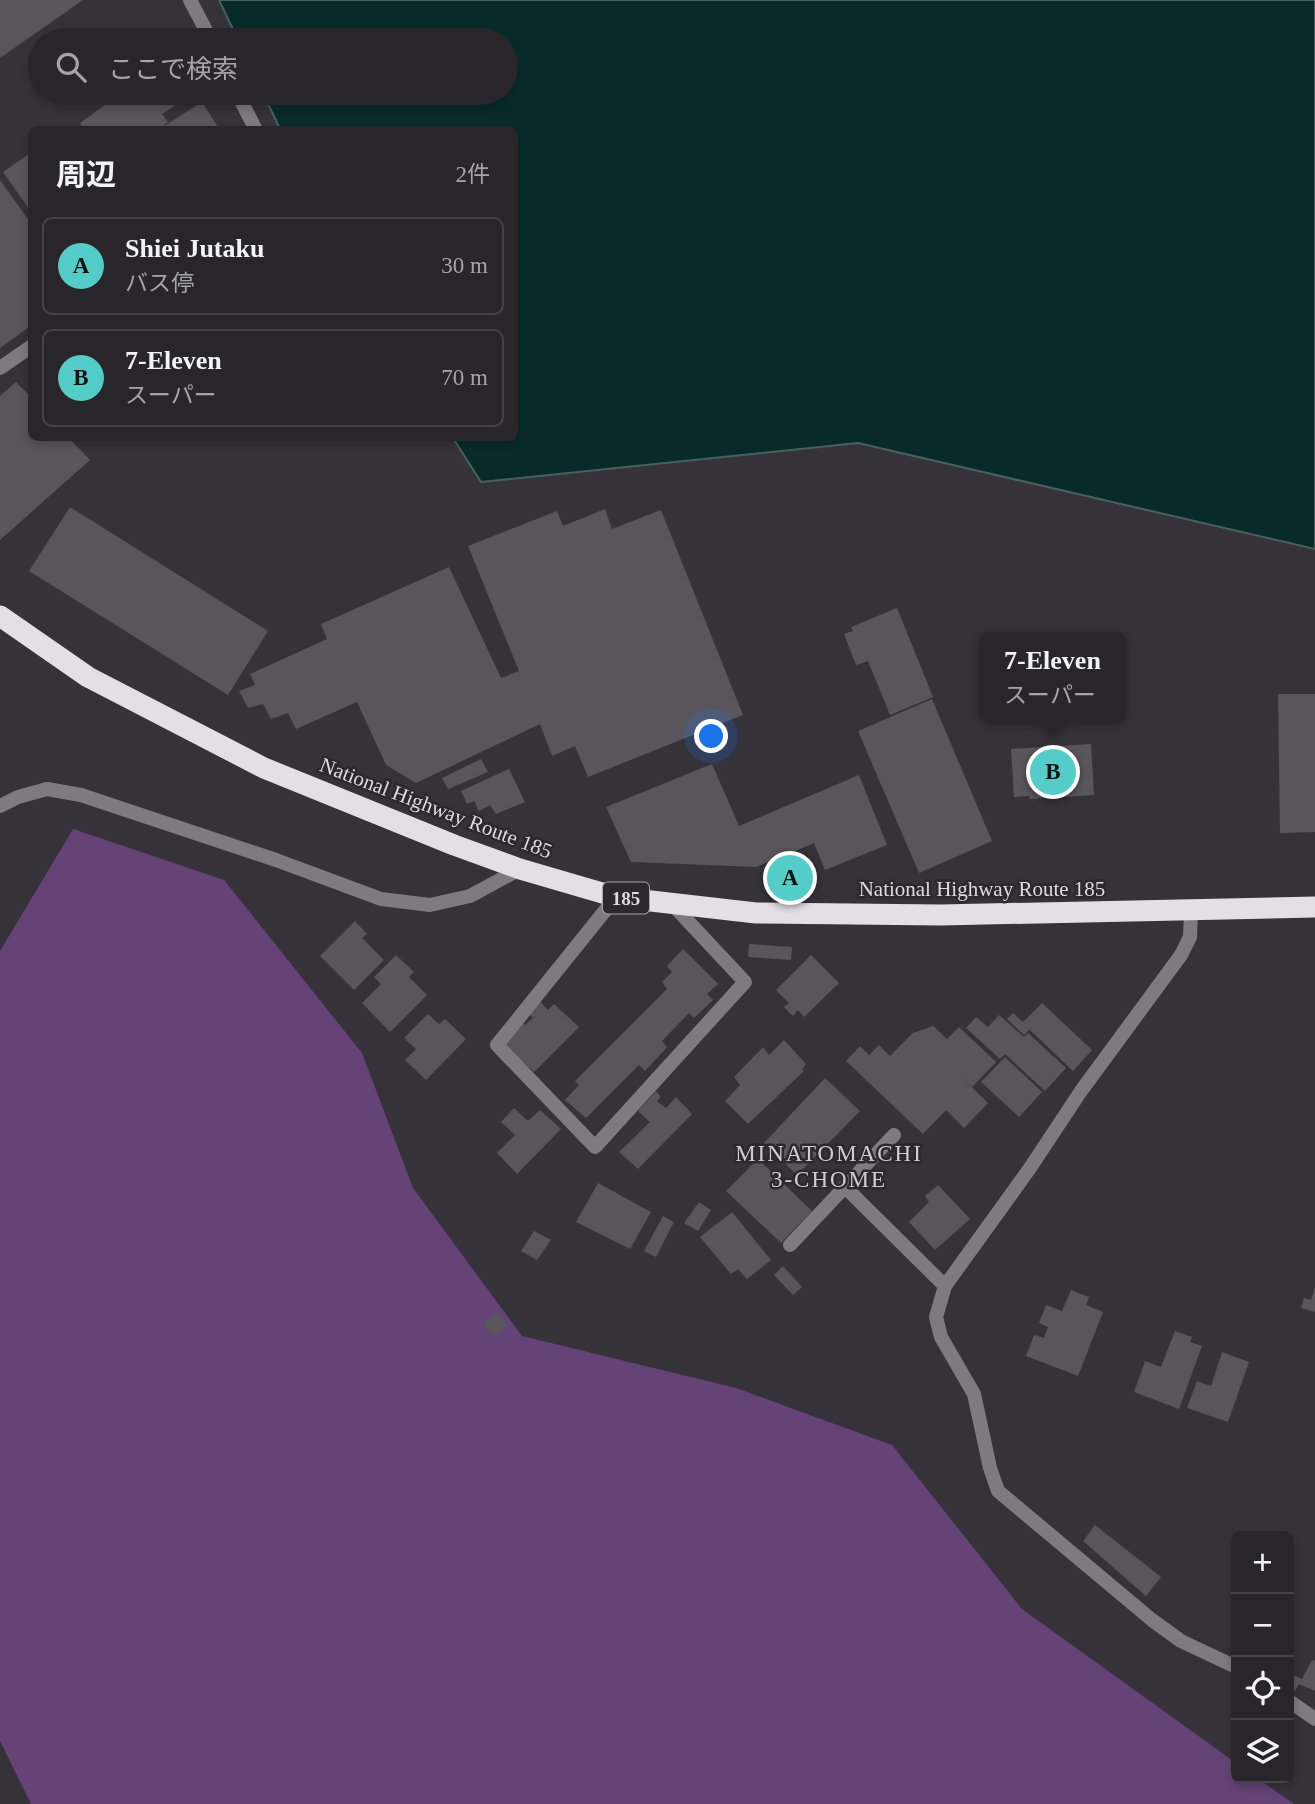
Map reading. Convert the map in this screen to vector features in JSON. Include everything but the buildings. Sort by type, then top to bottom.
[{"type":"highway","name":"National Highway Route 185","points":[[0,616],[88,677],[264,768],[454,845],[520,869],[616,897],[756,913],[941,915],[1315,907]]},
{"type":"street","points":[[190,0],[205,28]]},
{"type":"street","points":[[243,105],[254,126]]},
{"type":"street","points":[[0,368],[28,349]]},
{"type":"street","points":[[0,806],[18,797],[47,789],[80,795],[276,860],[381,899],[430,905],[470,896],[520,869]]},
{"type":"street","points":[[616,897],[496,1045],[595,1147],[745,982],[671,903]]},
{"type":"street","points":[[1191,911],[1190,937],[1181,955],[1081,1091],[1030,1168],[945,1286],[936,1317],[941,1337],[974,1394],[989,1468],[998,1492],[1152,1620],[1181,1641],[1231,1665]]},
{"type":"street","points":[[790,1245],[894,1135]]},
{"type":"street","points":[[845,1187],[945,1286]]},
{"type":"street","points":[[1294,1704],[1315,1719]]},
{"type":"shaded area","points":[[219,0],[1315,0],[1315,549],[858,443],[481,482],[455,441],[518,441],[518,126],[279,126],[269,105],[518,105],[518,28],[232,28]]},
{"type":"shaded area","points":[[73,829],[224,880],[362,1053],[413,1188],[522,1336],[736,1388],[892,1445],[1022,1609],[1231,1759],[1231,1783],[1264,1783],[1294,1804],[31,1804],[0,1741],[0,951]]},
{"type":"place","name":"7-Eleven","points":[[1053,772]]},
{"type":"place","name":"Shiei Jutaku","points":[[790,878]]},
{"type":"district","name":"MINATOMACHI 3-CHOME","points":[[829,1166]]}]
